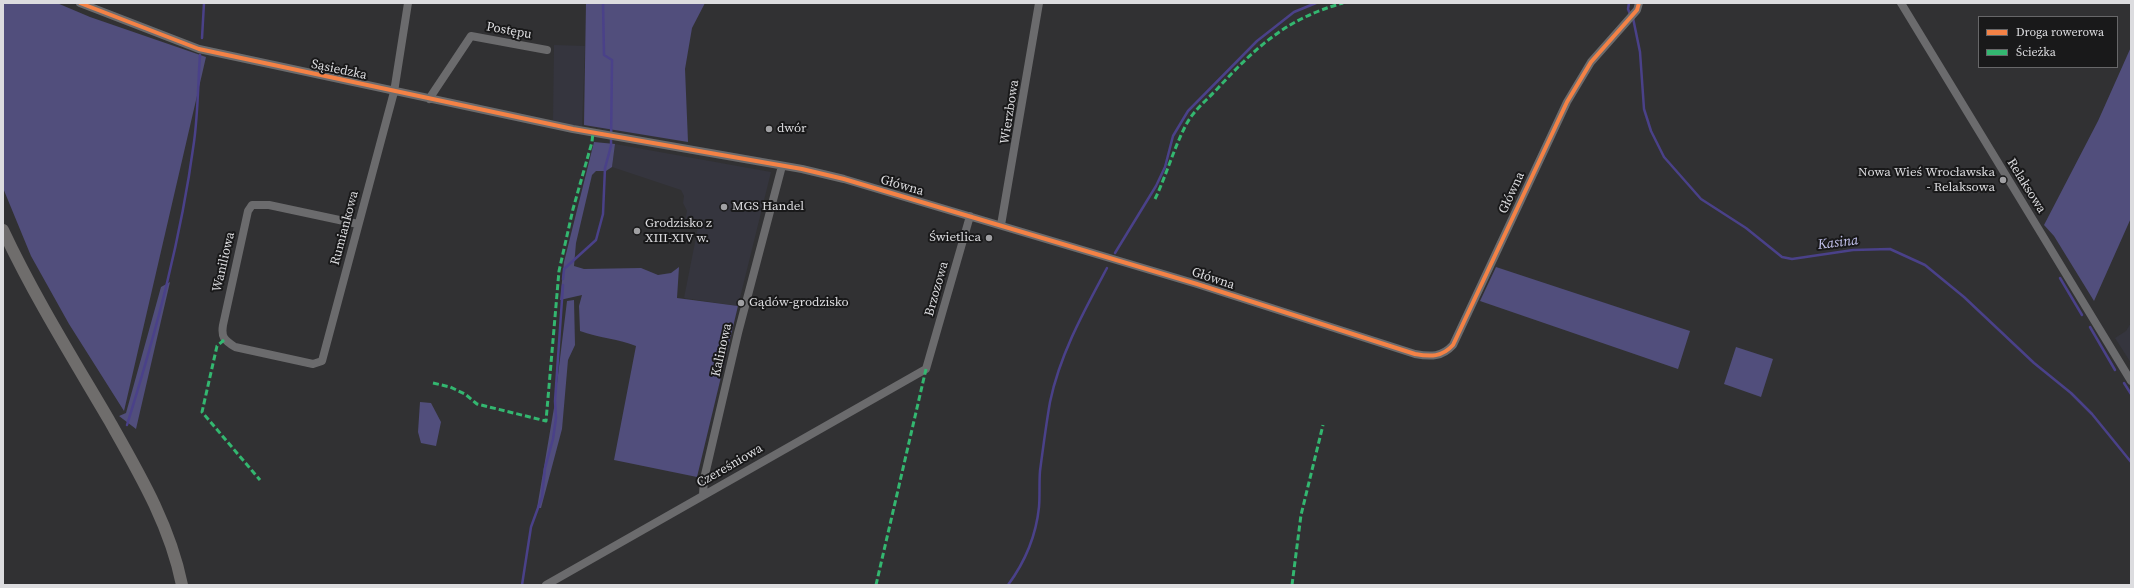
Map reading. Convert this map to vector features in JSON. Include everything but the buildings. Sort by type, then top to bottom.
[{"type":"main road","points":[[3,230],[22,270],[152,496],[169,538],[182,585]]},
{"type":"street","name":"Sąsiedzka","points":[[80,3],[199,49],[394,92],[593,132]]},
{"type":"street","name":"Rumiankowa","points":[[313,364],[322,361],[325,356],[358,224],[394,92],[408,3]]},
{"type":"street","name":"Wierzbowa","points":[[1001,225],[1039,3]]},
{"type":"street","name":"Główna","points":[[593,132],[782,166],[844,179],[1197,284],[1415,354],[1428,356],[1444,353],[1456,338],[1567,102],[1585,71],[1640,3]]},
{"type":"street","name":"Relaksowa","points":[[1901,3],[2131,381]]},
{"type":"street","name":"Postępu","points":[[429,99],[471,36],[547,50]]},
{"type":"street","name":"Kalinowa","points":[[703,495],[704,479],[738,333],[782,166]]},
{"type":"street","name":"Waniliowa","points":[[313,364],[235,347],[224,340],[221,334],[248,211],[252,205],[264,204],[358,224]]},
{"type":"street","name":"Brzozowa","points":[[926,369],[970,216]]},
{"type":"street","name":"Czereśniowa","points":[[546,585],[926,369]]},
{"type":"shaded area","points":[[3,3],[57,3],[90,17],[206,57],[124,411],[69,324],[31,256],[3,188]]},
{"type":"shaded area","points":[[586,3],[705,3],[692,28],[685,69],[688,142],[584,125]]},
{"type":"shaded area","points":[[554,45],[585,46],[582,127],[553,120]]},
{"type":"shaded area","points":[[2131,47],[2131,218],[2094,301],[2054,236],[2044,225],[2098,121]]},
{"type":"shaded area","points":[[594,142],[615,144],[612,167],[606,171],[596,171],[592,175],[576,243],[574,266],[584,269],[641,268],[658,275],[671,273],[679,267],[677,298],[738,306],[697,477],[614,460],[636,346],[580,331],[579,306],[582,295],[560,300],[564,262]]},
{"type":"shaded area","points":[[615,144],[771,172],[738,306],[684,298],[699,222],[685,220],[687,211],[683,203],[684,196],[681,190],[612,167]]},
{"type":"shaded area","points":[[1496,267],[1690,331],[1678,369],[1480,301]]},
{"type":"shaded area","points":[[170,282],[136,429],[119,416],[126,413],[161,287]]},
{"type":"shaded area","points":[[574,300],[575,345],[568,360],[562,429],[541,508],[537,508],[554,408],[567,301]]},
{"type":"shaded area","points":[[2131,323],[2131,363],[2115,338],[2126,331]]},
{"type":"shaded area","points":[[1736,347],[1773,359],[1761,397],[1724,384]]},
{"type":"shaded area","points":[[420,402],[431,403],[441,422],[436,446],[421,443],[418,432]]},
{"type":"waterway","points":[[202,38],[204,3]]},
{"type":"waterway","points":[[563,279],[564,269],[596,240],[603,214],[605,168],[611,146],[612,60],[604,55],[603,3]]},
{"type":"waterway","points":[[1115,253],[1156,186],[1165,167],[1173,136],[1188,111],[1257,41],[1294,12],[1316,3]]},
{"type":"waterway","name":"Kasina","points":[[1629,3],[1628,9],[1630,14]]},
{"type":"waterway","name":"Kasina","points":[[1633,18],[1640,52],[1644,109],[1651,131],[1664,157],[1701,199],[1746,228],[1782,257],[1792,259],[1853,250],[1890,249],[1925,265],[1964,297],[2034,363],[2071,393],[2092,414],[2131,462]]},
{"type":"waterway","points":[[127,425],[158,320],[175,250],[189,178],[197,109],[200,55]]},
{"type":"waterway","points":[[1008,585],[1020,567],[1029,548],[1038,518],[1042,454],[1054,384],[1066,350],[1107,268]]},
{"type":"waterway","points":[[2060,278],[2082,315]]},
{"type":"waterway","points":[[522,585],[531,527],[542,497],[545,468],[553,439],[556,418],[555,401],[563,285]]},
{"type":"waterway","points":[[2090,327],[2115,370]]},
{"type":"waterway","points":[[2124,383],[2131,394]]},
{"type":"marked path","points":[[1155,199],[1182,132],[1190,118],[1202,104],[1260,46],[1275,35],[1306,17],[1323,9],[1343,3]]},
{"type":"marked path","points":[[433,383],[450,387],[465,394],[477,404],[546,421],[559,271],[573,209],[592,142],[593,132]]},
{"type":"marked path","points":[[224,340],[217,346],[202,412],[260,480]]},
{"type":"marked path","points":[[876,585],[926,369]]},
{"type":"marked path","points":[[1292,585],[1301,515],[1323,425]]},
{"type":"cycle path","points":[[80,3],[199,49],[573,129],[802,169],[844,179],[1197,284],[1415,354],[1426,356],[1445,352],[1453,345],[1567,102],[1591,62],[1637,10],[1639,3]]},
{"type":"place","name":"dwór","points":[[769,129]]},
{"type":"place","name":"Nowa Wieś Wrocławska - Relaksowa","points":[[2003,180]]},
{"type":"place","name":"MGS Handel","points":[[724,207]]},
{"type":"place","name":"Grodzisko z XIII-XIV w.","points":[[637,231]]},
{"type":"place","name":"Świetlica","points":[[989,238]]},
{"type":"place","name":"Gądów-grodzisko","points":[[741,303]]}]
